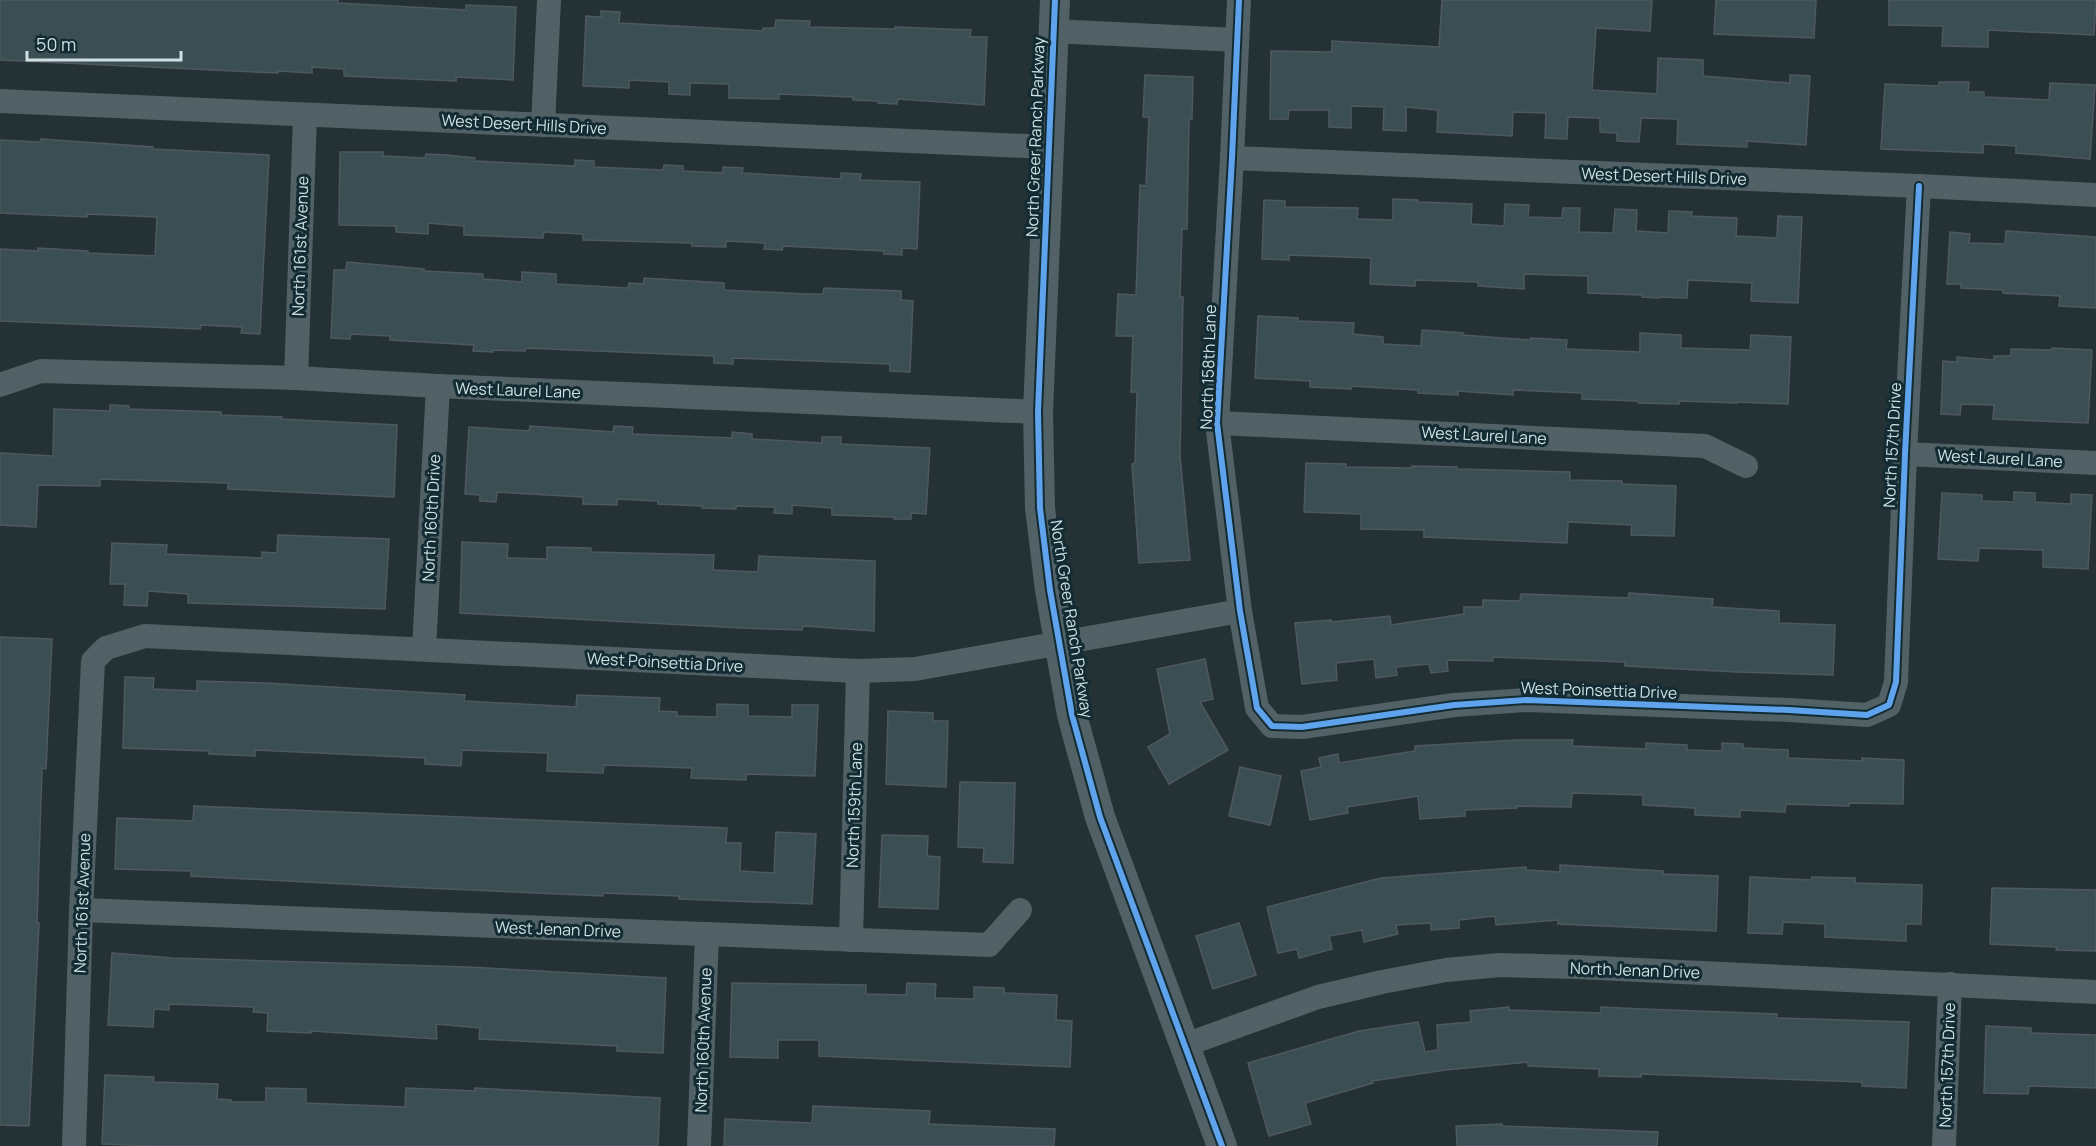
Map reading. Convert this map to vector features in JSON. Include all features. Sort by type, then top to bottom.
[{"type":"street","points":[[543,125],[549,0]]},
{"type":"street","name":"North Greer Ranch Parkway","points":[[1054,0],[1038,412],[1040,508],[1050,590],[1072,715],[1100,817],[1222,1146]]},
{"type":"street","name":"North 158th Lane","points":[[1239,0],[1216,423],[1240,611],[1257,708],[1272,726]]},
{"type":"street","points":[[1053,31],[1236,40]]},
{"type":"street","name":"West Desert Hills Drive","points":[[0,101],[1048,147]]},
{"type":"street","name":"North 161st Avenue","points":[[296,378],[305,115]]},
{"type":"street","name":"West Desert Hills Drive","points":[[1232,158],[2096,195]]},
{"type":"street","name":"North 157th Drive","points":[[1889,705],[1896,682],[1919,186]]},
{"type":"street","name":"West Laurel Lane","points":[[0,385],[41,371],[296,378],[1038,412]]},
{"type":"street","name":"North 160th Drive","points":[[423,650],[438,386]]},
{"type":"street","name":"West Laurel Lane","points":[[1216,423],[1705,446],[1746,466]]},
{"type":"street","name":"West Laurel Lane","points":[[1905,453],[2096,463]]},
{"type":"street","name":"West Poinsettia Drive","points":[[93,661],[106,648],[145,636],[858,671],[915,669],[1240,611]]},
{"type":"street","name":"North 161st Avenue","points":[[74,1146],[81,910],[93,661]]},
{"type":"street","name":"North 159th Lane","points":[[851,940],[858,671]]},
{"type":"street","name":"West Poinsettia Drive","points":[[1272,726],[1302,727],[1454,705],[1527,700],[1868,715],[1889,705]]},
{"type":"street","name":"West Jenan Drive","points":[[81,910],[989,945],[1020,910]]},
{"type":"street","name":"North 160th Avenue","points":[[699,1146],[707,934]]},
{"type":"street","name":"North Jenan Drive","points":[[1185,1045],[1318,997],[1446,970],[1500,965],[2096,992]]},
{"type":"street","name":"North 157th Drive","points":[[1944,1146],[1950,984]]},
{"type":"building","points":[[0,0],[338,0],[338,3],[466,10],[466,5],[516,7],[513,80],[456,77],[456,81],[344,76],[344,69],[312,67],[312,73],[278,71],[278,73],[0,60]]},
{"type":"building","points":[[1442,0],[1652,0],[1650,31],[1596,28],[1592,90],[1657,94],[1658,58],[1703,60],[1703,76],[1790,83],[1790,75],[1810,76],[1806,145],[1747,141],[1747,147],[1677,144],[1678,119],[1641,118],[1639,142],[1617,141],[1617,133],[1600,132],[1600,118],[1568,117],[1567,139],[1545,138],[1546,113],[1513,112],[1512,136],[1437,132],[1438,110],[1406,107],[1406,131],[1383,130],[1384,107],[1351,106],[1351,128],[1329,127],[1329,110],[1289,110],[1288,119],[1270,119],[1271,51],[1332,52],[1332,41],[1439,47]]},
{"type":"building","points":[[1716,0],[1816,0],[1814,38],[1714,34]]},
{"type":"building","points":[[1889,0],[2096,0],[2094,35],[1988,30],[1988,47],[1942,46],[1943,26],[1889,25]]},
{"type":"building","points":[[601,11],[620,12],[619,23],[763,31],[763,28],[775,28],[776,20],[810,21],[809,27],[971,30],[970,37],[987,37],[984,105],[898,99],[897,104],[878,103],[878,101],[853,100],[853,97],[779,94],[779,99],[729,98],[729,84],[690,83],[690,95],[669,94],[669,82],[629,80],[629,88],[583,86],[586,16],[601,17]]},
{"type":"building","points":[[1145,75],[1193,77],[1192,119],[1189,119],[1187,229],[1182,229],[1180,297],[1183,297],[1180,456],[1190,560],[1139,563],[1132,464],[1135,463],[1137,392],[1131,392],[1133,336],[1116,336],[1118,294],[1136,295],[1140,185],[1146,186],[1149,117],[1143,117]]},
{"type":"building","points":[[1939,82],[1969,82],[1968,92],[1984,92],[1984,97],[2049,100],[2050,83],[2095,85],[2090,159],[2016,153],[2016,146],[1983,144],[1983,153],[1881,149],[1885,84],[1939,86]]},
{"type":"building","points":[[41,139],[153,147],[153,149],[269,155],[260,334],[241,333],[242,327],[201,325],[200,329],[0,321],[0,249],[38,251],[38,248],[155,256],[157,217],[0,213],[0,140],[40,142]]},
{"type":"building","points":[[340,152],[383,152],[383,156],[425,158],[426,154],[446,155],[475,158],[474,161],[575,166],[575,160],[594,161],[594,167],[663,170],[664,165],[683,166],[683,171],[723,173],[723,167],[743,168],[742,173],[841,179],[841,173],[861,174],[860,180],[920,182],[917,249],[902,248],[902,255],[884,254],[884,251],[783,246],[782,250],[764,249],[765,243],[726,241],[726,247],[692,246],[692,243],[583,240],[583,234],[544,232],[543,238],[464,235],[464,226],[428,223],[428,234],[396,232],[396,226],[339,225]]},
{"type":"building","points":[[1393,199],[1472,204],[1471,224],[1504,226],[1505,204],[1529,205],[1528,217],[1562,218],[1563,208],[1580,208],[1579,232],[1613,233],[1615,209],[1637,210],[1636,231],[1668,233],[1669,211],[1692,212],[1691,216],[1737,218],[1736,236],[1777,238],[1778,216],[1802,217],[1798,303],[1751,301],[1752,283],[1688,280],[1687,298],[1588,293],[1588,276],[1524,274],[1524,289],[1478,286],[1478,282],[1415,280],[1415,286],[1370,284],[1371,258],[1289,255],[1289,260],[1262,259],[1264,200],[1285,201],[1285,207],[1358,208],[1357,219],[1393,220]]},
{"type":"building","points":[[2006,231],[2096,237],[2096,308],[2059,306],[2060,296],[2003,293],[2003,290],[1961,288],[1961,284],[1947,284],[1950,232],[1970,234],[1969,243],[2005,244]]},
{"type":"building","points":[[347,262],[424,269],[424,271],[483,274],[483,279],[522,282],[522,272],[556,274],[556,284],[628,288],[629,283],[644,284],[644,278],[724,283],[724,290],[807,294],[823,294],[824,288],[901,291],[901,300],[913,301],[910,372],[890,371],[890,364],[733,358],[733,364],[714,363],[714,356],[526,348],[525,351],[493,350],[493,352],[473,351],[474,345],[390,340],[390,336],[351,334],[350,339],[331,338],[334,270],[346,270]]},
{"type":"building","points":[[1258,316],[1298,318],[1298,321],[1354,323],[1353,334],[1383,337],[1383,344],[1421,346],[1422,330],[1531,340],[1531,338],[1567,340],[1566,349],[1640,352],[1640,333],[1681,335],[1681,348],[1750,350],[1751,335],[1791,337],[1788,404],[1679,401],[1679,404],[1638,403],[1638,401],[1582,399],[1582,393],[1513,390],[1513,395],[1458,391],[1458,395],[1351,386],[1351,389],[1310,387],[1310,381],[1255,378]]},
{"type":"building","points":[[2052,348],[2092,350],[2088,423],[1993,419],[1994,405],[1961,404],[1960,415],[1941,414],[1943,361],[1957,362],[1957,357],[1994,360],[1994,356],[2011,356],[2011,349],[2052,350]]},
{"type":"building","points":[[110,405],[129,406],[129,409],[221,412],[221,415],[397,425],[394,497],[228,489],[228,483],[100,479],[100,486],[38,485],[36,527],[0,525],[0,453],[53,456],[54,409],[110,411]]},
{"type":"building","points":[[530,426],[613,432],[614,426],[633,427],[632,434],[732,438],[732,432],[752,434],[752,439],[822,443],[822,437],[841,437],[841,444],[930,448],[926,514],[911,513],[911,519],[894,519],[894,517],[832,515],[832,508],[792,505],[792,514],[774,513],[775,507],[702,508],[702,506],[658,504],[658,501],[617,499],[617,505],[583,504],[583,497],[497,492],[496,502],[480,501],[480,495],[465,494],[469,427],[529,431]]},
{"type":"building","points":[[1306,463],[1346,464],[1346,467],[1457,467],[1457,469],[1570,472],[1570,480],[1622,481],[1622,484],[1676,486],[1674,536],[1631,535],[1632,525],[1568,522],[1567,543],[1424,537],[1424,530],[1361,529],[1361,514],[1304,512]]},
{"type":"building","points":[[2014,492],[2035,493],[2035,502],[2071,504],[2071,494],[2092,495],[2088,569],[2043,567],[2043,550],[1979,548],[1978,561],[1938,559],[1942,493],[1982,495],[1982,501],[2014,502]]},
{"type":"building","points":[[278,535],[389,539],[385,609],[188,603],[188,594],[148,591],[147,606],[124,605],[125,584],[110,584],[112,543],[167,545],[166,554],[262,558],[262,552],[277,553]]},
{"type":"building","points":[[462,542],[508,544],[507,558],[547,559],[547,547],[591,548],[591,552],[714,555],[713,570],[758,572],[759,556],[875,561],[874,631],[803,626],[802,630],[742,628],[460,613]]},
{"type":"building","points":[[1629,593],[1713,599],[1712,607],[1779,611],[1779,623],[1835,625],[1833,675],[1736,672],[1625,666],[1625,662],[1493,657],[1493,661],[1447,660],[1448,671],[1431,673],[1429,664],[1396,667],[1397,675],[1376,678],[1374,659],[1336,663],[1337,680],[1302,684],[1295,623],[1390,616],[1391,625],[1464,614],[1464,607],[1483,607],[1483,600],[1520,601],[1521,594],[1628,598]]},
{"type":"building","points":[[0,637],[52,639],[46,769],[42,768],[37,923],[39,923],[29,1126],[0,1125]]},
{"type":"building","points":[[1205,659],[1213,699],[1200,702],[1228,750],[1169,784],[1148,747],[1170,734],[1157,669]]},
{"type":"building","points":[[125,677],[154,678],[153,689],[197,691],[197,681],[265,683],[465,695],[464,701],[576,707],[577,695],[660,698],[659,711],[677,712],[677,716],[717,717],[717,704],[748,705],[748,716],[792,717],[792,705],[818,705],[815,776],[746,774],[746,780],[691,778],[692,768],[604,765],[603,773],[547,771],[548,753],[462,750],[461,766],[425,764],[425,758],[255,750],[255,756],[209,754],[209,751],[123,748]]},
{"type":"building","points":[[888,711],[933,713],[933,721],[948,721],[946,787],[886,784]]},
{"type":"building","points":[[1518,740],[1573,740],[1572,746],[1646,749],[1646,743],[1687,745],[1687,750],[1722,751],[1722,743],[1743,744],[1743,748],[1788,750],[1788,758],[1904,760],[1903,804],[1849,803],[1849,806],[1786,804],[1785,812],[1740,810],[1740,817],[1695,815],[1695,808],[1643,805],[1643,795],[1572,793],[1571,807],[1517,806],[1517,808],[1465,810],[1465,816],[1420,819],[1418,796],[1347,807],[1348,813],[1310,820],[1301,771],[1321,767],[1319,758],[1338,754],[1339,763],[1415,751],[1415,746]]},
{"type":"building","points":[[1240,767],[1281,776],[1270,825],[1229,816]]},
{"type":"building","points":[[960,782],[1015,783],[1013,863],[983,862],[984,848],[958,847]]},
{"type":"building","points":[[194,806],[727,828],[726,843],[741,843],[740,871],[774,873],[776,832],[816,834],[812,904],[679,899],[679,896],[603,893],[603,896],[402,887],[191,876],[191,871],[115,869],[117,818],[193,821]]},
{"type":"building","points":[[882,835],[928,836],[927,856],[940,857],[938,909],[879,907]]},
{"type":"building","points":[[1560,865],[1663,871],[1663,874],[1718,876],[1716,931],[1558,924],[1558,920],[1496,925],[1495,916],[1459,920],[1459,928],[1431,930],[1431,923],[1396,925],[1398,934],[1364,942],[1362,930],[1329,936],[1332,949],[1299,958],[1297,949],[1278,953],[1267,907],[1381,878],[1526,867],[1526,870],[1560,872]]},
{"type":"building","points":[[1750,877],[1811,880],[1812,877],[1855,878],[1855,883],[1922,885],[1921,924],[1906,924],[1906,941],[1825,937],[1825,924],[1783,922],[1782,934],[1748,933]]},
{"type":"building","points":[[1992,888],[2096,890],[2096,951],[1990,944]]},
{"type":"building","points":[[1239,923],[1256,975],[1213,989],[1196,936]]},
{"type":"building","points":[[112,953],[172,958],[468,967],[666,978],[663,1053],[617,1051],[617,1046],[479,1039],[480,1028],[436,1024],[437,1039],[311,1031],[311,1033],[267,1031],[268,1013],[253,1012],[254,1007],[169,1004],[169,1010],[154,1009],[153,1027],[108,1025]]},
{"type":"building","points":[[732,983],[866,985],[866,994],[906,995],[907,983],[936,984],[935,998],[974,999],[974,987],[1004,988],[1004,993],[1057,995],[1056,1020],[1072,1021],[1070,1067],[819,1056],[819,1040],[778,1040],[778,1058],[730,1057]]},
{"type":"building","points":[[1509,1007],[1509,1010],[1601,1013],[1601,1007],[1777,1014],[1776,1018],[1909,1022],[1906,1088],[1862,1086],[1862,1082],[1641,1074],[1641,1077],[1599,1076],[1599,1069],[1528,1066],[1528,1062],[1445,1070],[1372,1081],[1373,1083],[1305,1103],[1311,1124],[1269,1136],[1248,1063],[1359,1031],[1418,1022],[1425,1052],[1438,1050],[1437,1025],[1471,1022],[1470,1011]]},
{"type":"building","points":[[1986,1026],[2031,1028],[2031,1033],[2096,1035],[2096,1088],[2029,1086],[2028,1094],[1984,1093]]},
{"type":"building","points":[[105,1075],[154,1077],[153,1082],[218,1084],[217,1099],[231,1100],[231,1102],[266,1102],[266,1088],[306,1089],[306,1103],[405,1107],[406,1088],[475,1091],[475,1088],[660,1098],[658,1146],[155,1146],[102,1144]]},
{"type":"building","points":[[813,1106],[930,1111],[929,1124],[1055,1129],[1054,1146],[724,1146],[725,1119],[812,1123]]},
{"type":"building","points":[[1502,1124],[1502,1126],[1658,1132],[1657,1146],[1457,1146],[1456,1126]]},
{"type":"cycle path","points":[[1055,0],[1038,412],[1040,508],[1050,590],[1072,715],[1100,817],[1222,1146]]},
{"type":"cycle path","points":[[1239,0],[1217,423],[1240,611],[1257,708],[1272,726],[1302,727],[1454,705],[1527,700],[1867,715],[1889,705],[1896,682],[1919,186]]}]
